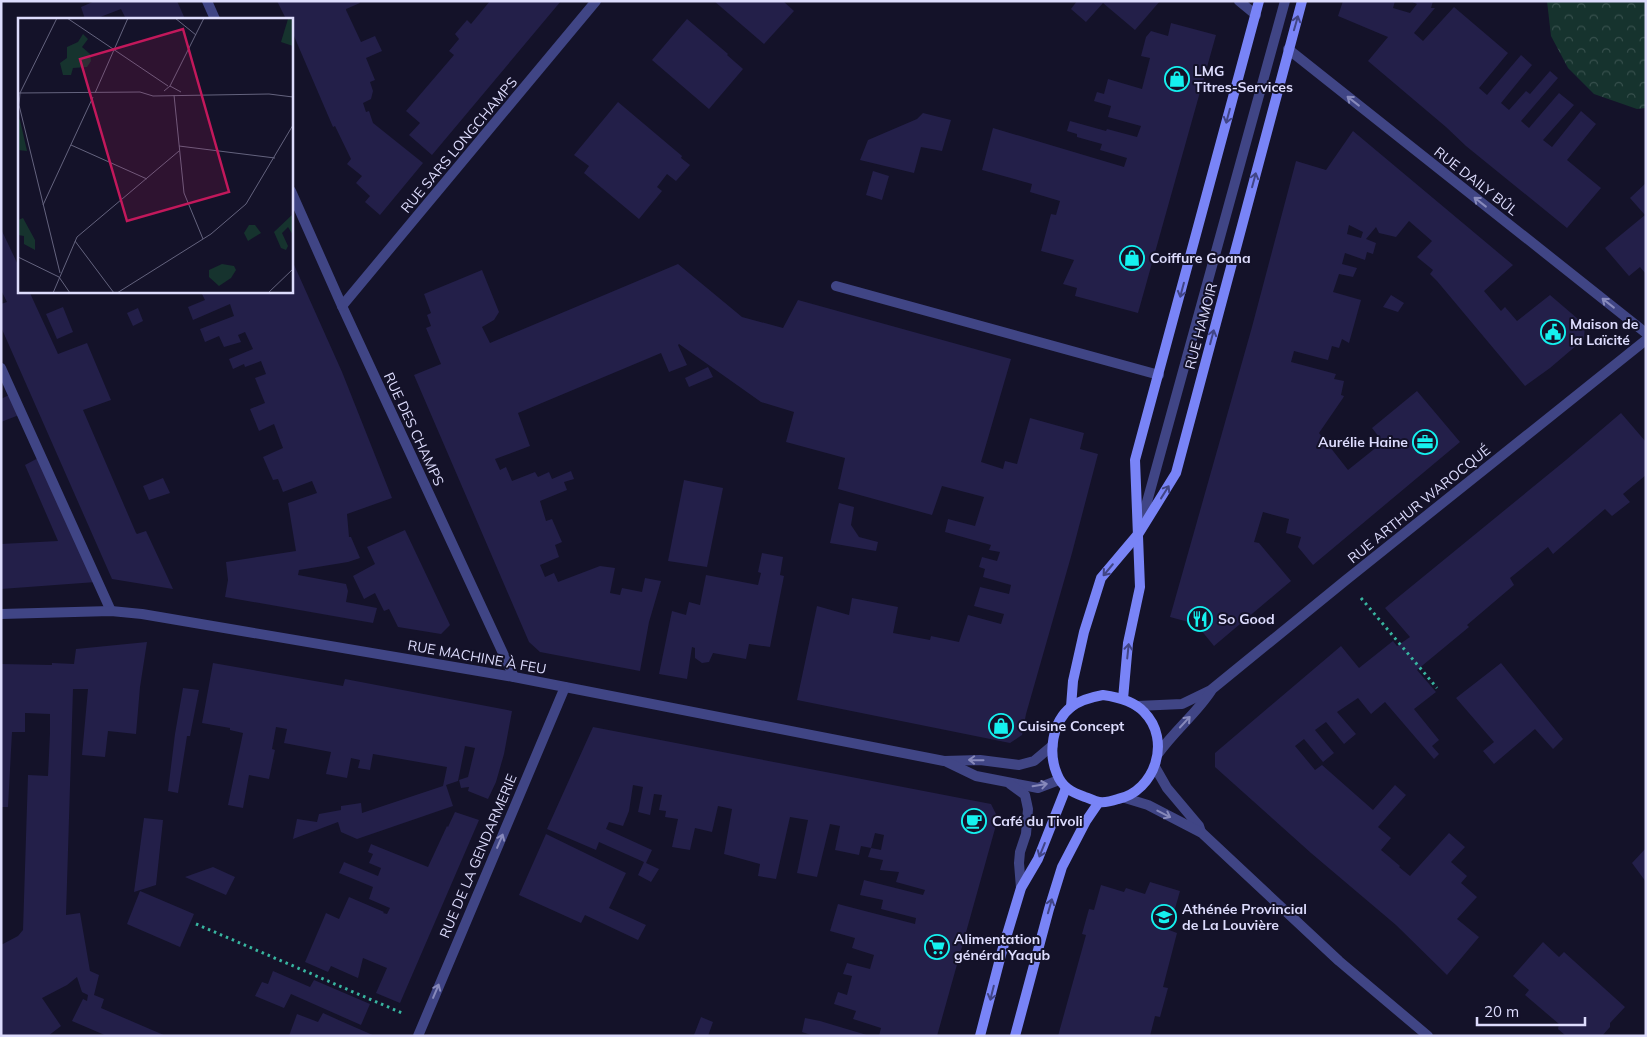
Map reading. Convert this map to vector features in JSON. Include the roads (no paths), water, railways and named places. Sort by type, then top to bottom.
[{"type":"main road","name":"RUE HAMOIR","points":[[1123,699],[1128,644],[1140,587],[1135,460],[1260,1]]},
{"type":"main road","name":"RUE HAMOIR","points":[[1071,707],[1073,681],[1084,632],[1101,578],[1139,533],[1176,473],[1302,1]]},
{"type":"main road","points":[[1103,695],[1117,697],[1137,706],[1145,712],[1153,725],[1157,739],[1158,754],[1155,767],[1143,785],[1125,798],[1099,802],[1062,784],[1055,769],[1052,745],[1056,729],[1063,716],[1071,707],[1088,698],[1103,695]]},
{"type":"main road","points":[[980,1036],[1021,888],[1038,859],[1062,784]]},
{"type":"main road","points":[[1015,1036],[1049,908],[1062,867],[1086,821],[1099,802]]},
{"type":"street","points":[[207,1],[215,18]]},
{"type":"street","name":"RUE SARS LONGCHAMPS","points":[[342,306],[596,1]]},
{"type":"street","points":[[1239,1],[1256,15]]},
{"type":"street","name":"RUE HAMOIR","points":[[1139,533],[1167,424],[1285,1]]},
{"type":"street","name":"RUE DAILY BÛL","points":[[1288,50],[1646,333]]},
{"type":"street","name":"RUE DES CHAMPS","points":[[292,193],[342,306],[514,677]]},
{"type":"street","points":[[836,286],[1158,375]]},
{"type":"street","name":"RUE ARTHUR WAROCQUÉ","points":[[1137,706],[1182,704],[1211,690],[1646,340]]},
{"type":"street","points":[[1,368],[111,611]]},
{"type":"street","name":"RUE MACHINE À FEU","points":[[1,614],[111,611],[142,614],[514,677],[944,761],[980,760],[1019,766],[1034,761],[1052,745]]},
{"type":"street","name":"RUE DE LA GENDARMERIE","points":[[418,1036],[565,687]]},
{"type":"street","name":"RUE ARTHUR WAROCQUÉ","points":[[1158,754],[1167,741],[1203,703],[1211,690]]},
{"type":"street","name":"RUE MACHINE À FEU","points":[[944,761],[976,776],[1038,788],[1062,784]]},
{"type":"street","points":[[1155,767],[1167,788],[1199,826],[1202,833]]},
{"type":"street","name":"RUE MACHINE À FEU","points":[[1006,781],[1025,795],[1028,809],[1026,834],[1020,852],[1019,863],[1021,888]]},
{"type":"street","points":[[1125,798],[1148,805],[1202,833],[1339,961],[1428,1036]]},
{"type":"place","name":"LMG Titres-Services","points":[[1177,79]]},
{"type":"place","name":"Coiffure Goana","points":[[1132,258]]},
{"type":"place","name":"Maison de la Laïcité","points":[[1553,332]]},
{"type":"place","name":"Aurélie Haine","points":[[1425,442]]},
{"type":"place","name":"So Good","points":[[1200,619]]},
{"type":"place","name":"Cuisine Concept","points":[[1001,726]]},
{"type":"place","name":"Café du Tivoli","points":[[974,821]]},
{"type":"place","name":"Athénée Provincial de La Louvière","points":[[1164,917]]},
{"type":"place","name":"Alimentation général Yaqub","points":[[937,947]]}]
